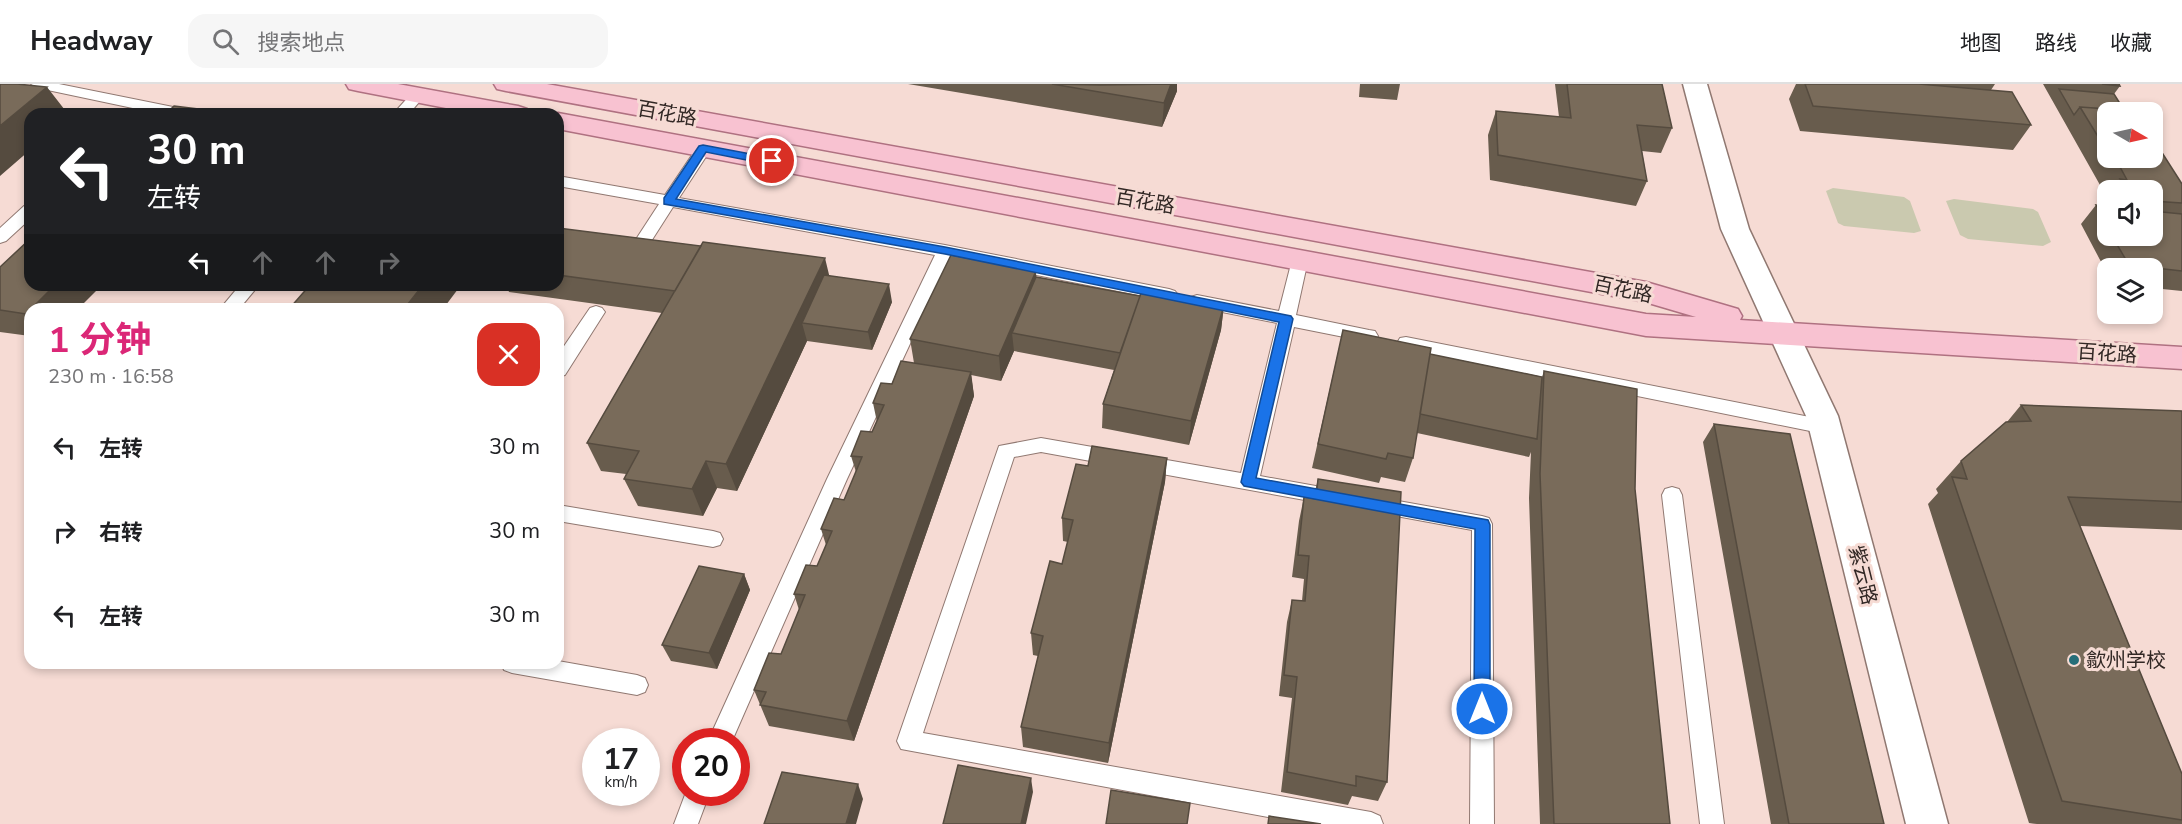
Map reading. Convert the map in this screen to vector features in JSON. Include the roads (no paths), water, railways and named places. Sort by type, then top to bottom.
[{"type":"main road","points":[[358,84],[486,108]]},
{"type":"main road","name":"百花路","points":[[506,84],[1646,292],[1781,332]]},
{"type":"main road","name":"百花路","points":[[564,122],[1646,325],[2182,358]]},
{"type":"street","name":"紫云路","points":[[1695,84],[1735,229],[1822,416],[1928,824]]},
{"type":"lane","points":[[38,84],[131,108]]},
{"type":"lane","points":[[406,108],[418,95]]},
{"type":"lane","points":[[637,250],[703,148]]},
{"type":"lane","points":[[564,182],[945,250],[1825,427]]},
{"type":"lane","points":[[0,237],[24,215]]},
{"type":"lane","points":[[726,728],[837,479],[945,250]]},
{"type":"lane","points":[[1248,482],[1300,260]]},
{"type":"lane","points":[[234,303],[245,291]]},
{"type":"lane","points":[[564,361],[596,312]]},
{"type":"lane","points":[[1371,824],[909,741],[1006,450],[1041,445],[1482,525],[1482,824]]},
{"type":"lane","points":[[1672,495],[1713,824]]},
{"type":"lane","points":[[564,514],[713,539]]},
{"type":"lane","points":[[546,669],[637,685]]},
{"type":"lane","points":[[686,824],[693,806]]},
{"type":"place","name":"歙州学校","points":[[2074,660]]}]
